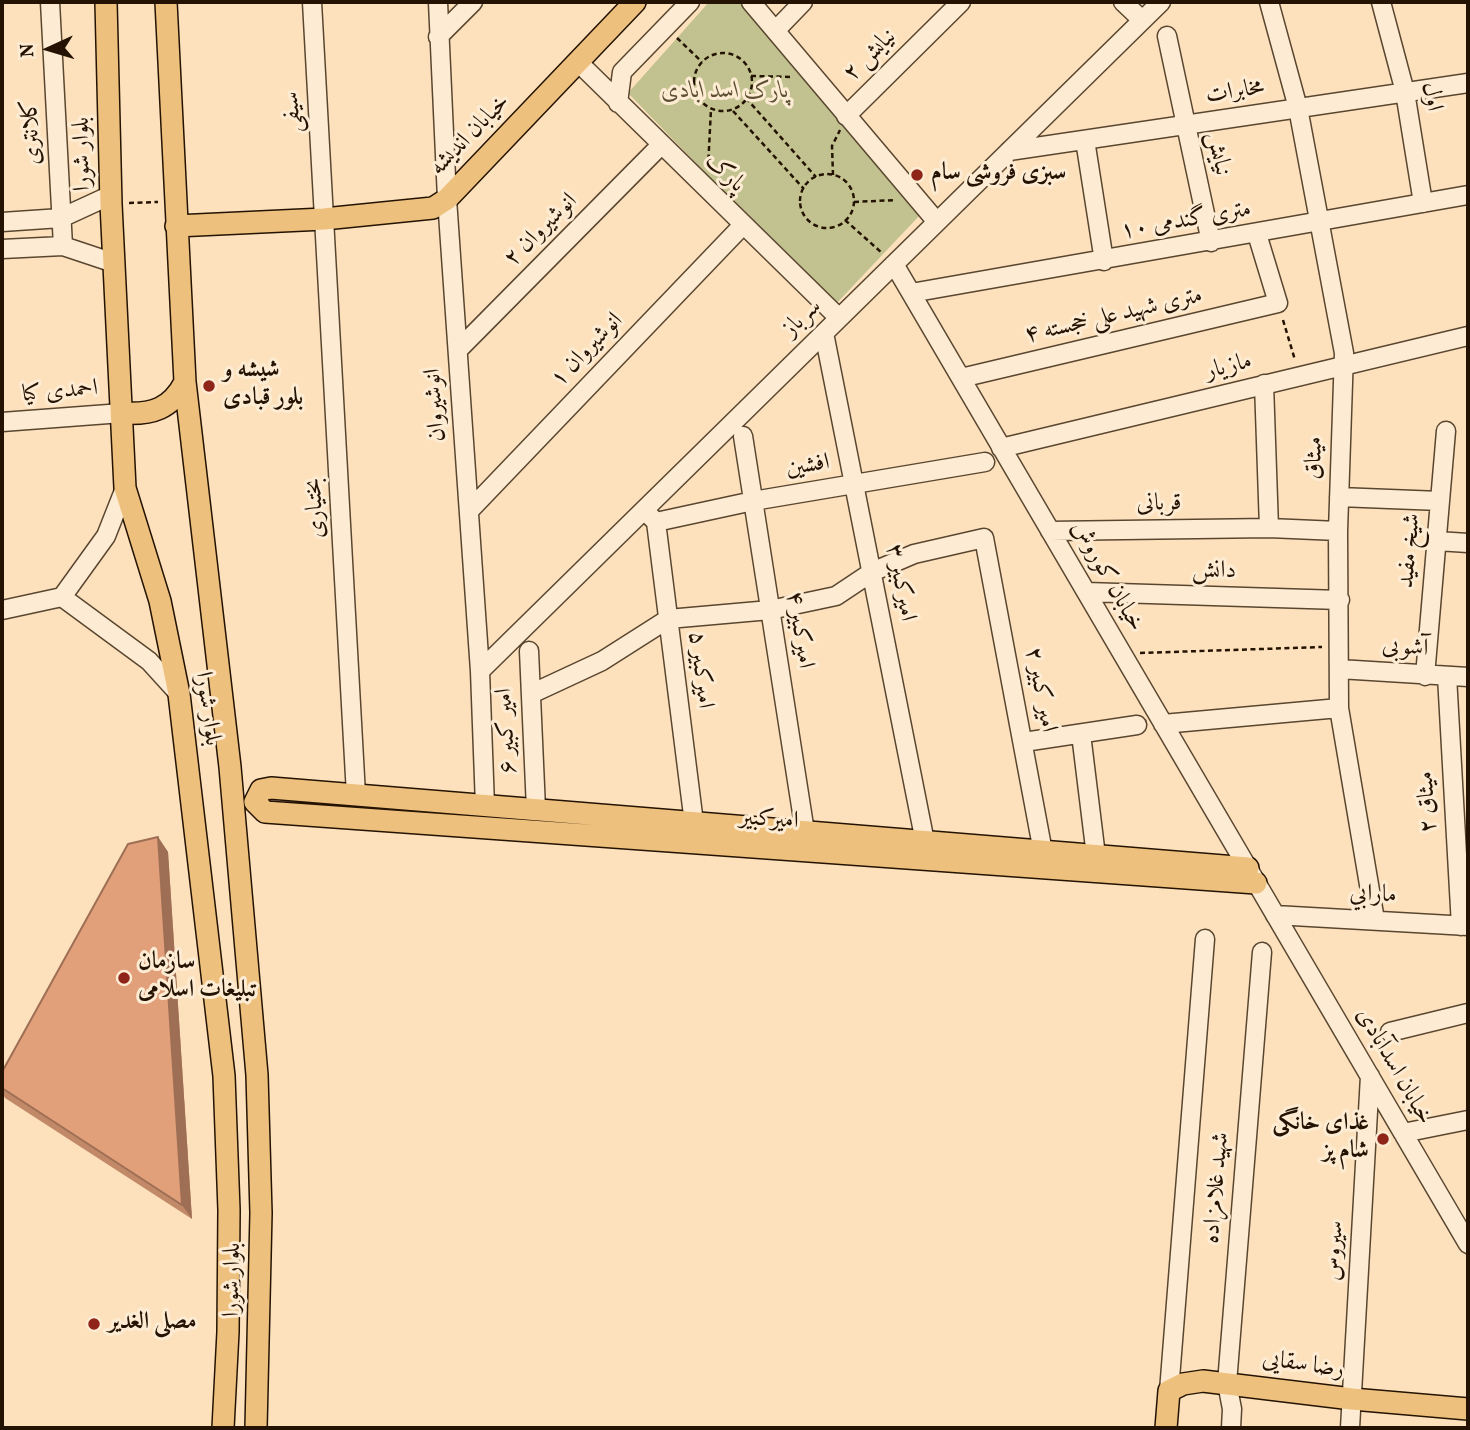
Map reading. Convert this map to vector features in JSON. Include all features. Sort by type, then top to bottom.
[{"type":"main road","name":"بلوار شورا","points":[[106,2],[111,200],[125,488],[160,601],[179,694],[224,1076],[229,1210],[228,1332],[223,1428]]},
{"type":"main road","name":"بلوار شورا","points":[[166,2],[185,382],[230,767],[257,1074],[261,1213],[256,1428]]},
{"type":"main road","name":"خیابان اندیشه","points":[[176,226],[324,219],[433,208],[447,199],[635,2]]},
{"type":"main road","points":[[122,412],[145,413],[160,410],[175,400],[185,382]]},
{"type":"main road","points":[[230,767],[271,788]]},
{"type":"main road","name":"امیرکبیر","points":[[271,788],[925,842],[967,853],[1043,852],[1096,856],[1252,876]]},
{"type":"main road","points":[[271,788],[261,790],[256,802],[265,812],[277,812]]},
{"type":"main road","name":"امیرکبیر","points":[[277,812],[967,853],[1252,876]]},
{"type":"main road","points":[[236,834],[277,812]]},
{"type":"main road","name":"رضا سقایی","points":[[1169,1391],[1183,1384],[1227,1382],[1352,1399],[1468,1409]]},
{"type":"main road","points":[[1166,1428],[1169,1391]]},
{"type":"street","name":"کلانتری","points":[[50,2],[63,246]]},
{"type":"street","name":"سیفی","points":[[312,2],[324,219]]},
{"type":"street","name":"انوشیروان","points":[[438,2],[447,199],[480,671],[485,806]]},
{"type":"street","points":[[438,37],[473,2]]},
{"type":"street","points":[[618,103],[622,72],[690,2]]},
{"type":"street","points":[[751,2],[937,222]]},
{"type":"street","points":[[776,30],[803,2]]},
{"type":"street","name":"نیایش ۲","points":[[846,116],[961,2]]},
{"type":"street","points":[[1123,2],[1142,20]]},
{"type":"street","name":"سرباز","points":[[480,671],[650,516],[824,333],[1161,2]]},
{"type":"street","name":"میثاق","points":[[1269,2],[1298,108],[1344,353],[1338,531],[1339,708],[1375,920]]},
{"type":"street","name":"اول","points":[[1381,2],[1405,92],[1423,203]]},
{"type":"street","name":"نیایش","points":[[1167,36],[1211,242]]},
{"type":"street","name":"پارک","points":[[578,62],[839,318]]},
{"type":"street","name":"مخابرات","points":[[1009,151],[1468,83]]},
{"type":"street","points":[[1085,140],[1104,261]]},
{"type":"street","name":"انوشیروان ۲","points":[[458,350],[661,145]]},
{"type":"street","name":"۱۰ متری گندمی","points":[[911,293],[1468,195]]},
{"type":"street","points":[[2,222],[61,218],[111,200]]},
{"type":"street","name":"بختیاری","points":[[324,219],[356,795]]},
{"type":"street","name":"انوشیروان ۱","points":[[468,511],[743,225]]},
{"type":"street","points":[[1257,234],[1278,303]]},
{"type":"street","points":[[2,249],[63,246],[114,263]]},
{"type":"street","name":"خیابان کوروش","points":[[894,264],[1275,915]]},
{"type":"street","name":"۴ متری شهید علی خجسته","points":[[961,378],[1278,303]]},
{"type":"street","name":"امیرکبیر ۳","points":[[824,333],[925,842]]},
{"type":"street","name":"مازیار","points":[[1002,448],[1468,337]]},
{"type":"street","points":[[1264,384],[1269,528]]},
{"type":"street","name":"احمدی کیا","points":[[2,422],[122,412]]},
{"type":"street","name":"شیخ مفید","points":[[1425,676],[1446,430]]},
{"type":"street","name":"امیرکبیر ۴","points":[[743,436],[805,832]]},
{"type":"street","name":"افشین","points":[[650,516],[985,462]]},
{"type":"street","points":[[2,610],[62,597],[106,536],[125,488]]},
{"type":"street","points":[[1339,497],[1440,501]]},
{"type":"street","name":"امیرکبیر ۵","points":[[650,516],[668,619],[694,823]]},
{"type":"street","name":"قربانی","points":[[1050,531],[1269,528],[1338,531]]},
{"type":"street","name":"امیر کبیر ۲","points":[[872,572],[914,554],[984,538],[1043,852]]},
{"type":"street","points":[[1437,541],[1468,543]]},
{"type":"street","points":[[531,694],[602,661],[668,619],[770,610],[836,596],[872,572]]},
{"type":"street","name":"دانش","points":[[1086,592],[1340,600]]},
{"type":"street","points":[[62,597],[149,661],[179,694]]},
{"type":"street","name":"امیر کبیر ۶","points":[[529,651],[536,810]]},
{"type":"street","name":"آشوبی","points":[[1339,670],[1468,677]]},
{"type":"street","name":"میثاق ۲","points":[[1447,676],[1460,758],[1464,926]]},
{"type":"street","points":[[1163,724],[1339,708]]},
{"type":"street","points":[[1024,742],[1138,725]]},
{"type":"street","points":[[1081,734],[1096,856]]},
{"type":"street","name":"مارابي","points":[[1275,915],[1464,926]]},
{"type":"street","name":"خیابان اسدآبادی","points":[[1275,915],[1468,1244]]},
{"type":"street","points":[[1169,1391],[1205,939]]},
{"type":"street","name":"شهید غلامزاده","points":[[1231,1428],[1227,1382],[1262,952]]},
{"type":"street","points":[[1390,1032],[1468,1013]]},
{"type":"street","name":"سیروس","points":[[1350,1428],[1370,1076]]},
{"type":"street","points":[[1403,1133],[1468,1120]]},
{"type":"path","points":[[732,110],[751,90],[751,76],[745,63],[734,55],[720,52],[706,57],[697,68],[693,81],[696,95],[711,108],[732,110],[804,189]]},
{"type":"path","points":[[751,76],[815,78]]},
{"type":"path","points":[[746,98],[816,177]]},
{"type":"path","points":[[707,191],[711,108]]},
{"type":"path","points":[[833,174],[832,146],[846,116]]},
{"type":"path","points":[[833,174],[850,186],[854,201],[845,220],[832,227],[812,223],[801,206],[804,189],[816,177],[833,174]]},
{"type":"path","points":[[854,201],[918,199]]},
{"type":"path","points":[[111,200],[175,202]]},
{"type":"path","points":[[845,220],[894,264]]},
{"type":"path","points":[[1278,303],[1299,376]]},
{"type":"path","points":[[1122,653],[1339,647]]},
{"type":"green space","name":"پارک اسد ابادی","points":[[709,2],[739,2],[920,215],[834,306],[628,93]]},
{"type":"building","name":"سازمان تبلیغات اسلامی","points":[[158,837],[182,1205],[2,1088],[2,1072],[128,844]]},
{"type":"place","name":"سبزی فروشی سام","points":[[917,175]]},
{"type":"place","name":"شیشه و بلور قبادی","points":[[209,386]]},
{"type":"place","name":"سازمان تبلیغات اسلامی","points":[[124,978]]},
{"type":"place","name":"غذای خانگی شام پز","points":[[1383,1139]]},
{"type":"place","name":"مصلی الغدیر","points":[[94,1324]]}]
